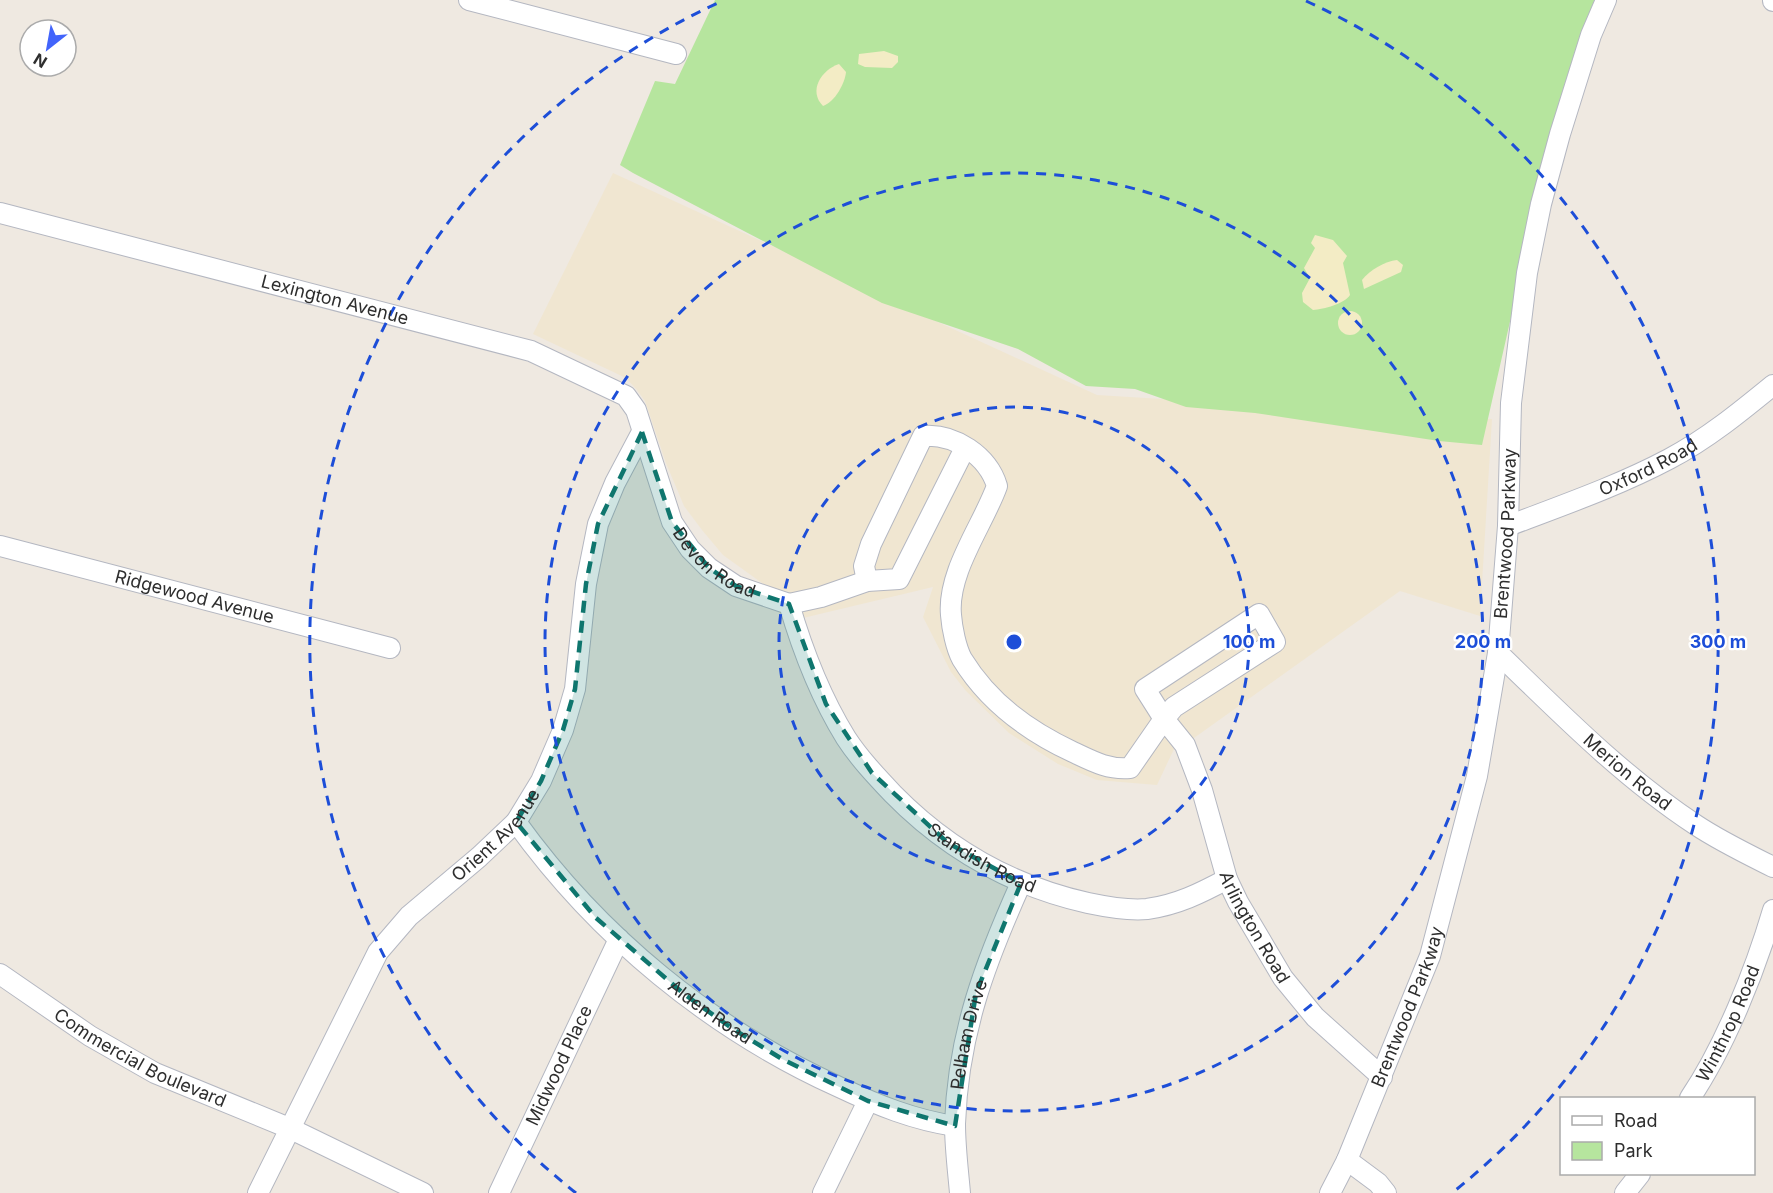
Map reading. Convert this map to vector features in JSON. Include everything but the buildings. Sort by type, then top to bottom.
[{"type":"street","points":[[469,0],[676,54]]},
{"type":"street","name":"Brentwood Parkway","points":[[1330,1193],[1347,1160],[1430,956],[1477,776],[1498,653],[1508,526],[1511,403],[1527,273],[1541,204],[1560,134],[1591,35],[1606,0]]},
{"type":"street","name":"Lexington Avenue","points":[[0,213],[531,351],[626,396],[636,410],[642,432]]},
{"type":"street","name":"Oxford Road","points":[[1508,526],[1618,484],[1671,458],[1728,422],[1773,385]]},
{"type":"street","name":"Devon Road","points":[[642,432],[672,522],[690,549],[709,568],[736,586],[789,604]]},
{"type":"street","name":"Orient Avenue","points":[[258,1193],[378,952],[409,916],[479,857],[516,822],[541,781],[563,730],[575,689],[586,584],[598,524],[615,483],[642,432]]},
{"type":"street","points":[[867,581],[864,566],[871,544],[923,436],[935,435],[976,453],[992,470],[996,486],[990,506],[965,555],[951,613],[961,657],[967,666],[1012,717],[1043,738],[1107,767],[1130,768],[1164,719]]},
{"type":"street","points":[[789,604],[821,597],[867,581],[899,579],[965,448]]},
{"type":"street","name":"Ridgewood Avenue","points":[[0,546],[390,648]]},
{"type":"street","name":"Standish Road","points":[[789,604],[810,670],[847,740],[872,773],[916,818],[948,843],[986,866],[1022,883],[1059,896],[1106,906],[1145,909],[1181,903],[1227,879]]},
{"type":"street","name":"Arlington Road","points":[[1164,719],[1174,707],[1275,642],[1259,614],[1145,689],[1164,719],[1185,745],[1211,817],[1227,879],[1283,978],[1315,1017],[1382,1077]]},
{"type":"street","name":"Merion Road","points":[[1498,653],[1603,754],[1649,791],[1697,826],[1773,867]]},
{"type":"street","name":"Alden Road","points":[[516,822],[544,860],[619,939],[684,994],[734,1029],[782,1059],[868,1101],[930,1122],[955,1126]]},
{"type":"street","name":"Pelham Drive","points":[[960,1193],[955,1126],[965,1040],[988,955],[1022,883]]},
{"type":"street","name":"Winthrop Road","points":[[1691,1097],[1716,1051],[1757,960],[1773,910]]},
{"type":"street","name":"Midwood Place","points":[[498,1193],[619,939]]},
{"type":"street","name":"Commercial Boulevard","points":[[0,974],[90,1036],[155,1072],[289,1128],[423,1193]]},
{"type":"street","points":[[824,1193],[868,1101]]},
{"type":"street","points":[[1347,1160],[1378,1182],[1386,1193]]},
{"type":"street","points":[[1625,1193],[1638,1175]]},
{"type":"highlighted area","points":[[642,432],[672,522],[709,568],[736,586],[789,604],[826,704],[872,773],[948,843],[1021,883],[976,993],[955,1126],[868,1101],[782,1059],[733,1029],[684,994],[596,918],[516,822],[541,781],[563,730],[575,689],[586,584],[598,524]]},
{"type":"shaded area","points":[[613,173],[1097,395],[1492,419],[1480,616],[1400,591],[1194,738],[1174,749],[1157,785],[1097,780],[1058,764],[1009,733],[966,691],[951,672],[923,617],[933,587],[803,618],[787,591],[776,593],[723,555],[684,506],[666,463],[645,401],[626,378],[533,334]]},
{"type":"green space","points":[[715,0],[1596,0],[1553,132],[1482,445],[1439,441],[1255,413],[1186,407],[1135,389],[1086,386],[1018,349],[882,303],[633,173],[620,165],[655,81],[675,84]]},
{"type":"sand","points":[[884,51],[898,56],[898,62],[892,68],[865,67],[858,64],[859,54]]},
{"type":"sand","points":[[839,64],[846,72],[844,81],[839,92],[823,106],[817,94],[819,82],[827,71]]},
{"type":"sand","points":[[1315,235],[1333,240],[1347,256],[1343,263],[1350,295],[1339,303],[1313,310],[1303,302],[1302,293],[1310,278],[1304,268],[1315,248],[1311,243]]},
{"type":"sand","points":[[1397,260],[1403,265],[1401,272],[1364,289],[1362,280],[1369,273],[1383,264]]},
{"type":"sand","points":[[1350,311],[1358,315],[1362,323],[1358,331],[1350,335],[1342,331],[1338,323],[1342,315]]}]
